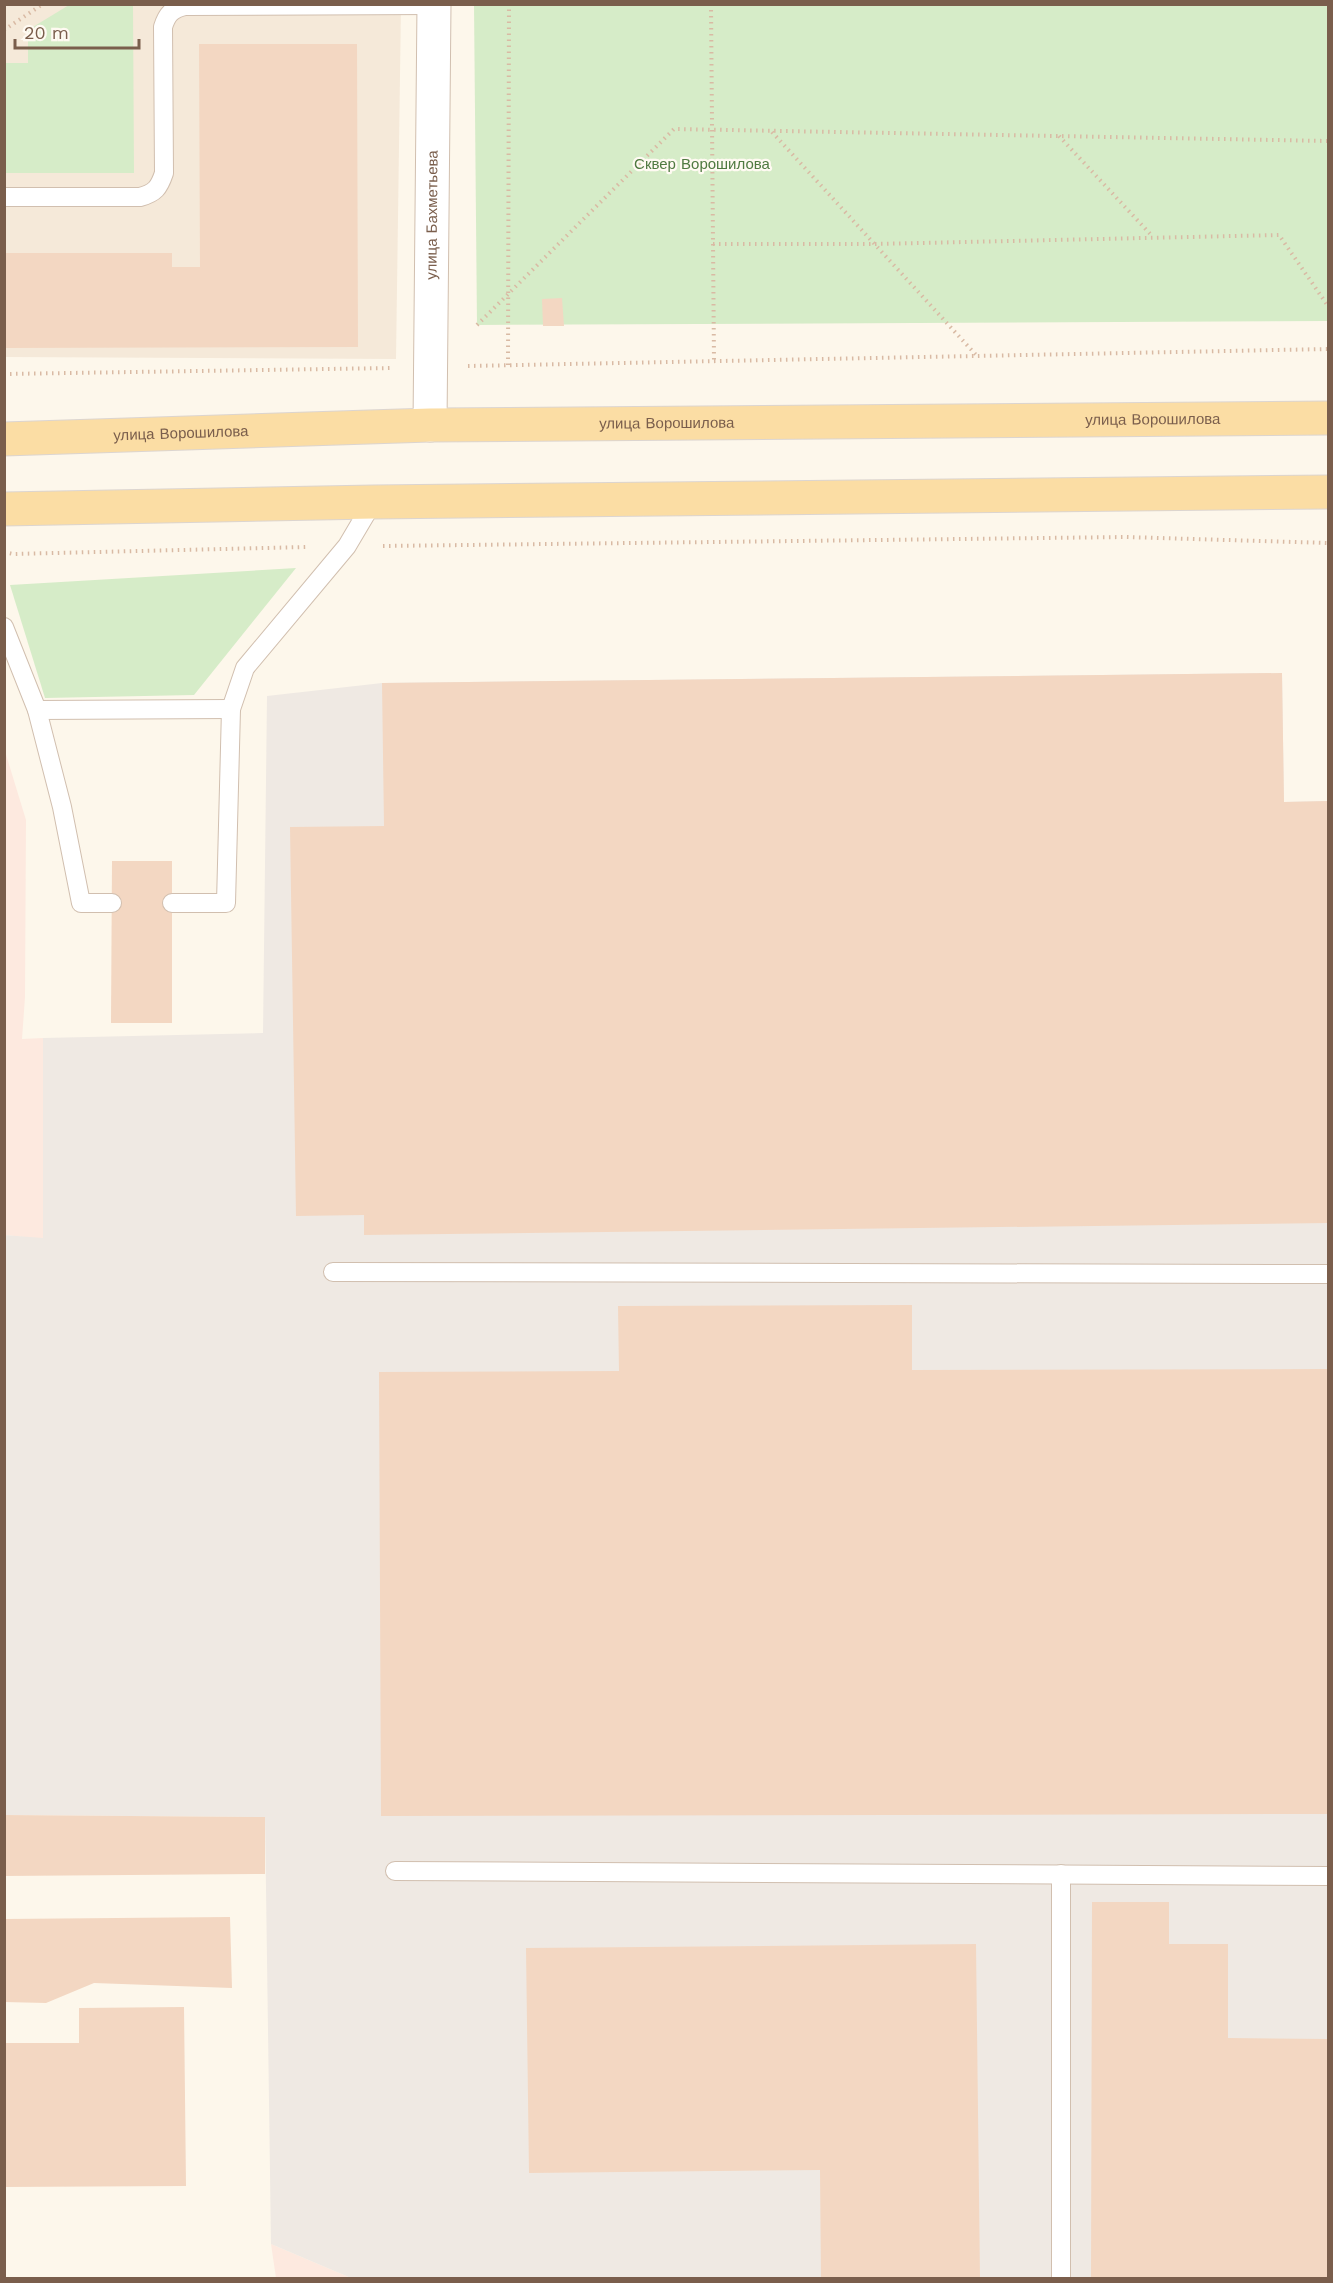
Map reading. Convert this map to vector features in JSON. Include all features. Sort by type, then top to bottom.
[{"type":"main road","name":"улица Ворошилова","points":[[4,438],[430,425],[1329,417]]},
{"type":"main road","points":[[4,509],[373,502],[1329,492]]},
{"type":"street","name":"улица Бахметьева","points":[[430,425],[434,5]]},
{"type":"lane","points":[[4,197],[140,197],[153,194],[160,185],[164,173],[163,27],[166,17],[175,9],[185,6],[434,5]]},
{"type":"lane","points":[[172,903],[226,903],[231,709],[245,668],[347,546],[373,502]]},
{"type":"lane","points":[[4,627],[37,710],[62,807],[81,903],[112,903]]},
{"type":"lane","points":[[37,710],[231,709]]},
{"type":"lane","points":[[333,1272],[1329,1274]]},
{"type":"lane","points":[[395,1871],[1329,1875]]},
{"type":"lane","points":[[1061,1874],[1061,2278]]},
{"type":"path","points":[[4,30],[43,4]]},
{"type":"path","points":[[508,365],[509,4]]},
{"type":"path","points":[[711,4],[714,361]]},
{"type":"path","points":[[477,325],[674,129],[1329,141]]},
{"type":"path","points":[[771,131],[977,356]]},
{"type":"path","points":[[1059,136],[1154,237]]},
{"type":"path","points":[[713,244],[875,244],[1279,235],[1329,306]]},
{"type":"path","points":[[4,374],[1329,349]]},
{"type":"path","points":[[4,552],[14,554],[347,546],[1126,537],[1329,543]]},
{"type":"shaded area","points":[[5,5],[401,5],[396,359],[5,357]]},
{"type":"shaded area","points":[[1282,673],[1284,802],[1328,801],[1328,2278],[351,2278],[271,2244],[265,1817],[5,1815],[4,1235],[43,1238],[43,1038],[263,1033],[267,696],[382,683]]},
{"type":"shaded area","points":[[4,748],[26,820],[25,997],[22,1039],[43,1038],[43,1239],[5,1235]]},
{"type":"shaded area","points":[[271,2244],[351,2278],[276,2278]]},
{"type":"green space","points":[[69,5],[133,5],[134,173],[5,173],[5,63],[28,63],[28,30]]},
{"type":"green space","name":"Сквер Ворошилова","points":[[474,5],[1328,5],[1328,321],[477,325]]},
{"type":"green space","points":[[296,568],[194,695],[45,698],[10,585]]},
{"type":"building","points":[[199,44],[357,44],[358,347],[4,348],[4,253],[172,253],[172,267],[200,267]]},
{"type":"building","points":[[562,298],[564,326],[543,326],[542,299]]},
{"type":"building","points":[[1282,673],[1284,802],[1328,801],[1328,1223],[364,1235],[364,1215],[296,1216],[290,827],[384,826],[382,683]]},
{"type":"building","points":[[112,861],[172,861],[172,1023],[111,1023]]},
{"type":"building","points":[[912,1305],[912,1370],[1328,1369],[1328,1814],[381,1816],[379,1372],[619,1371],[618,1306]]},
{"type":"building","points":[[4,1815],[265,1817],[265,1874],[4,1876]]},
{"type":"building","points":[[1092,1902],[1169,1902],[1169,1944],[1228,1944],[1228,2038],[1328,2039],[1328,2278],[1091,2278]]},
{"type":"building","points":[[230,1917],[232,1988],[94,1983],[46,2003],[4,2002],[4,1919]]},
{"type":"building","points":[[976,1944],[980,2278],[821,2278],[820,2170],[529,2173],[526,1948]]},
{"type":"building","points":[[184,2007],[186,2186],[4,2187],[4,2043],[79,2043],[79,2008]]}]
